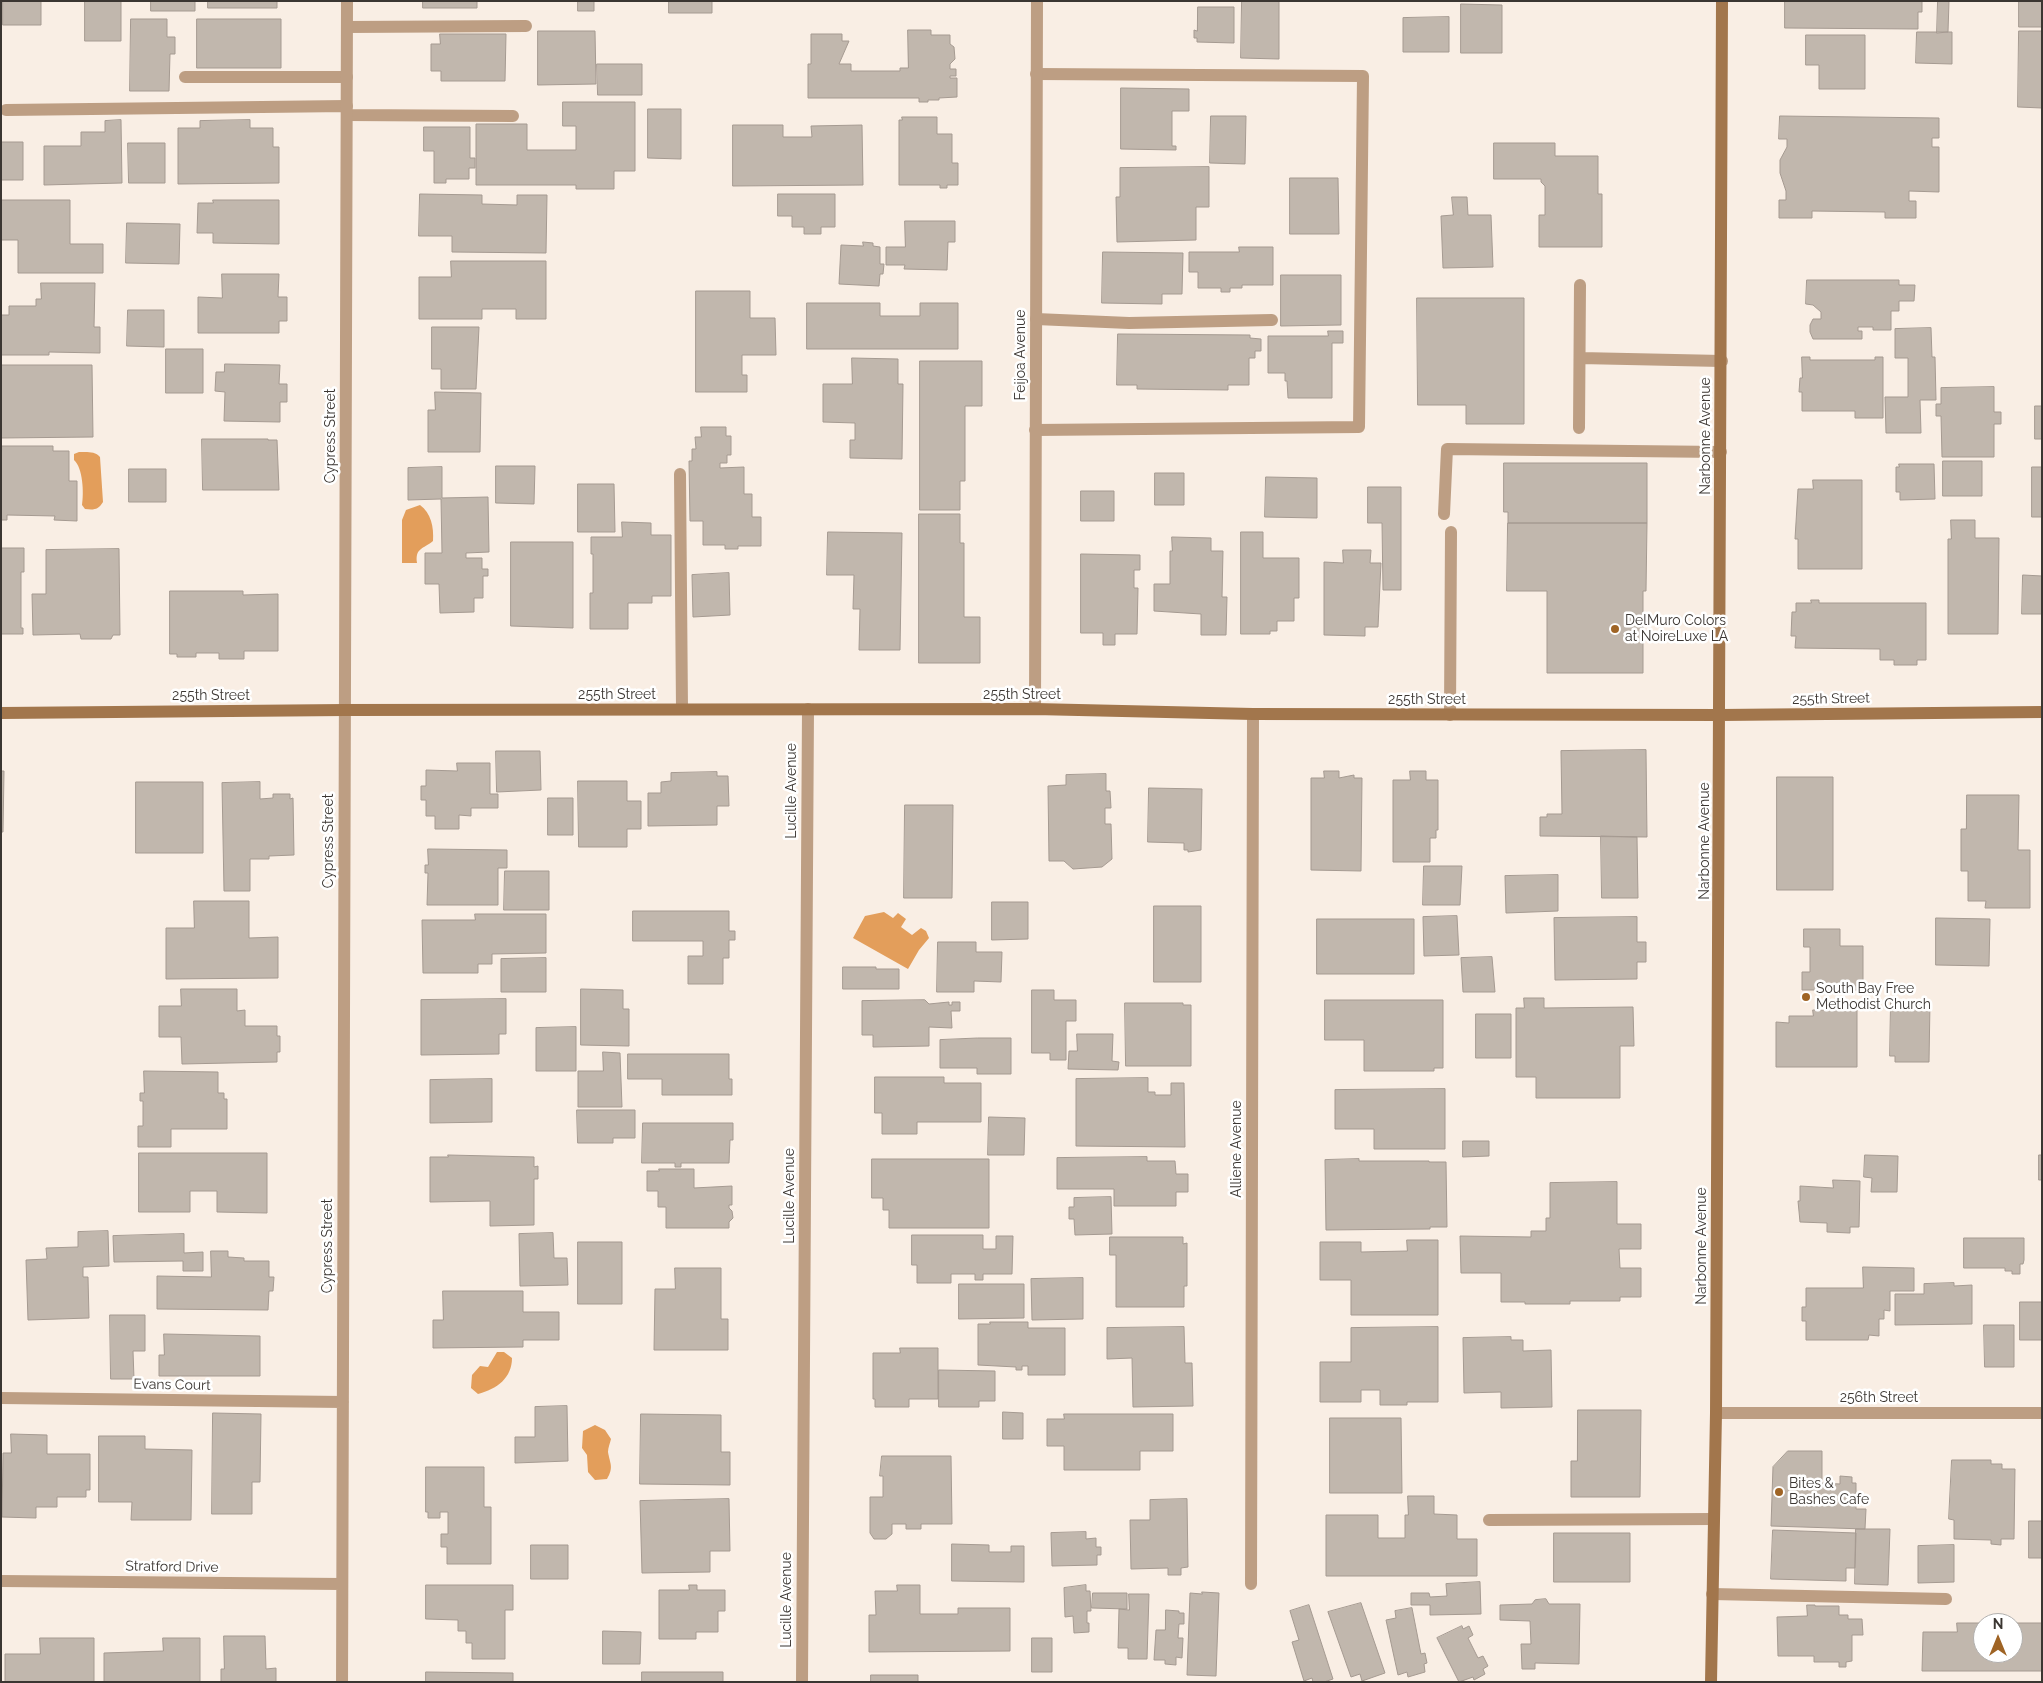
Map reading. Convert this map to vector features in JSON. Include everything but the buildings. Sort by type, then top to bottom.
[{"type":"street","name":"Cypress Street","points":[[342,1682],[347,1]]},
{"type":"street","name":"Feijoa Avenue","points":[[1035,710],[1037,1]]},
{"type":"street","name":"Narbonne Avenue","points":[[1711,1682],[1716,1413],[1722,361],[1722,1]]},
{"type":"street","points":[[347,27],[526,26]]},
{"type":"street","points":[[1036,74],[1363,76],[1359,427],[1036,430]]},
{"type":"street","points":[[185,77],[347,77]]},
{"type":"street","points":[[6,110],[347,111],[513,116]]},
{"type":"street","points":[[1579,428],[1580,285]]},
{"type":"street","points":[[1036,319],[1128,323],[1272,320]]},
{"type":"street","points":[[1580,358],[1722,361]]},
{"type":"street","points":[[1444,514],[1447,449],[1721,452]]},
{"type":"street","points":[[680,474],[682,710]]},
{"type":"street","points":[[1450,715],[1451,532]]},
{"type":"street","name":"255th Street","points":[[1,713],[345,710],[1035,710],[1253,714],[1720,716],[2042,712]]},
{"type":"street","name":"Lucille Avenue","points":[[802,1682],[808,710]]},
{"type":"street","name":"Alliene Avenue","points":[[1251,1584],[1253,714]]},
{"type":"street","name":"Evans Court","points":[[1,1398],[343,1402]]},
{"type":"street","name":"256th Street","points":[[1716,1413],[2042,1413]]},
{"type":"street","points":[[1489,1520],[1714,1519]]},
{"type":"street","name":"Stratford Drive","points":[[1,1581],[342,1584]]},
{"type":"street","points":[[1712,1594],[1946,1599]]},
{"type":"shaded area","points":[[79,452],[93,453],[100,457],[103,502],[96,509],[85,509],[82,505],[83,488],[81,475],[74,460],[74,454]]},
{"type":"shaded area","points":[[420,505],[427,512],[431,521],[433,541],[417,554],[417,563],[402,563],[402,520],[406,510]]},
{"type":"shaded area","points":[[884,912],[893,918],[898,913],[906,919],[901,927],[912,935],[921,928],[926,931],[929,938],[919,950],[908,969],[853,938],[865,916]]},
{"type":"shaded area","points":[[497,1352],[504,1352],[512,1358],[509,1371],[497,1386],[478,1394],[471,1388],[472,1375],[480,1366],[488,1367]]},
{"type":"shaded area","points":[[595,1425],[605,1430],[611,1439],[608,1452],[611,1468],[607,1479],[595,1480],[588,1472],[587,1455],[582,1448],[583,1431]]},
{"type":"place","name":"DelMuro Colors at NoireLuxe LA","points":[[1615,629]]},
{"type":"place","name":"South Bay Free Methodist Church","points":[[1806,997]]},
{"type":"place","name":"Bites & Bashes Cafe","points":[[1779,1492]]}]
